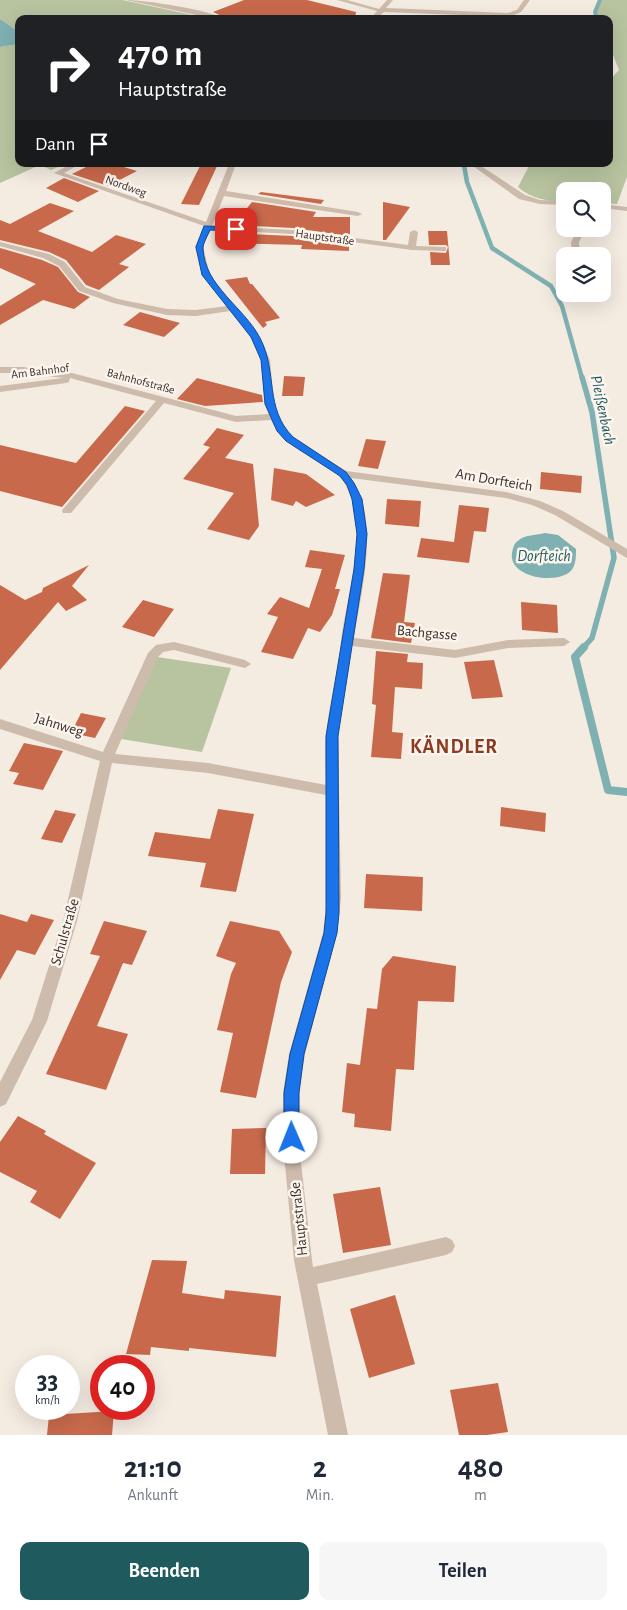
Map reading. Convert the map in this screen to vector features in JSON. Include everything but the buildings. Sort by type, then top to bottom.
[{"type":"street","points":[[129,0],[207,15]]},
{"type":"street","points":[[340,0],[382,11],[508,15],[519,11],[527,0]]},
{"type":"street","points":[[378,15],[390,0]]},
{"type":"street","name":"Nordweg","points":[[70,167],[58,173],[207,227]]},
{"type":"street","name":"Hauptstraße","points":[[232,167],[199,247],[206,275],[255,336],[265,360],[269,404],[274,418],[282,431],[289,439],[343,474],[351,485],[357,499],[362,534],[359,569],[332,736],[334,898],[330,933],[297,1054],[291,1093],[292,1154],[303,1260],[338,1435]]},
{"type":"street","points":[[478,167],[522,197],[540,202],[556,203]]},
{"type":"street","points":[[221,193],[358,214]]},
{"type":"street","points":[[611,207],[627,209]]},
{"type":"street","name":"Hauptstraße","points":[[207,227],[293,232],[412,248],[443,249]]},
{"type":"street","points":[[412,248],[414,232]]},
{"type":"street","points":[[0,244],[46,256],[62,264],[82,289],[116,301],[167,312],[196,313],[232,308]]},
{"type":"street","name":"Bahnhofstraße","points":[[0,370],[23,370],[83,379],[236,419],[274,418]]},
{"type":"street","name":"Am Bahnhof","points":[[0,389],[83,379]]},
{"type":"street","points":[[67,512],[162,400]]},
{"type":"street","name":"Am Dorfteich","points":[[343,474],[488,492],[536,502],[559,513],[627,554]]},
{"type":"street","name":"Bachgasse","points":[[346,641],[454,654],[508,644],[564,642]]},
{"type":"street","name":"Schulstraße","points":[[0,1099],[39,1021],[70,921],[108,758],[152,656],[160,648],[174,646],[245,664]]},
{"type":"street","name":"Jahnweg","points":[[0,724],[108,758]]},
{"type":"street","points":[[108,758],[208,768],[332,791]]},
{"type":"street","points":[[307,1277],[446,1246]]},
{"type":"green space","points":[[0,0],[123,0],[192,15],[15,15],[15,29],[0,19]]},
{"type":"green space","points":[[600,0],[627,0],[627,177],[617,204],[611,204],[611,182],[556,182],[556,201],[534,197],[518,187],[528,167],[613,167],[613,77],[619,70],[613,55],[613,15],[596,15],[595,12]]},
{"type":"green space","points":[[15,45],[15,167],[36,167],[0,183],[0,47]]},
{"type":"green space","points":[[44,167],[58,167],[51,170]]},
{"type":"green space","points":[[157,657],[231,668],[202,752],[121,739]]},
{"type":"water","points":[[0,19],[15,29],[15,45],[0,47]]},
{"type":"water","name":"Dorfteich","points":[[545,533],[558,535],[576,549],[574,566],[567,574],[559,577],[537,577],[518,569],[513,562],[512,551],[517,541],[524,537]]},
{"type":"waterway","name":"Pleißenbach","points":[[596,15],[595,12],[600,0]]},
{"type":"waterway","name":"Pleißenbach","points":[[464,167],[467,182],[492,248],[551,286],[562,306],[582,378]]},
{"type":"waterway","name":"Pleißenbach","points":[[582,377],[592,412],[614,558],[592,638],[583,648]]},
{"type":"waterway","name":"Pleißenbach","points":[[584,647],[575,657],[608,790],[627,792]]},
{"type":"district","name":"KÄNDLER","points":[[454,747]]},
{"type":"route","points":[[236,229],[207,228],[199,247],[206,275],[255,336],[265,360],[269,404],[274,418],[282,431],[289,439],[303,449],[343,474],[351,485],[357,499],[362,534],[359,569],[332,736],[333,913],[330,933],[297,1054],[291,1093],[292,1138]]}]
